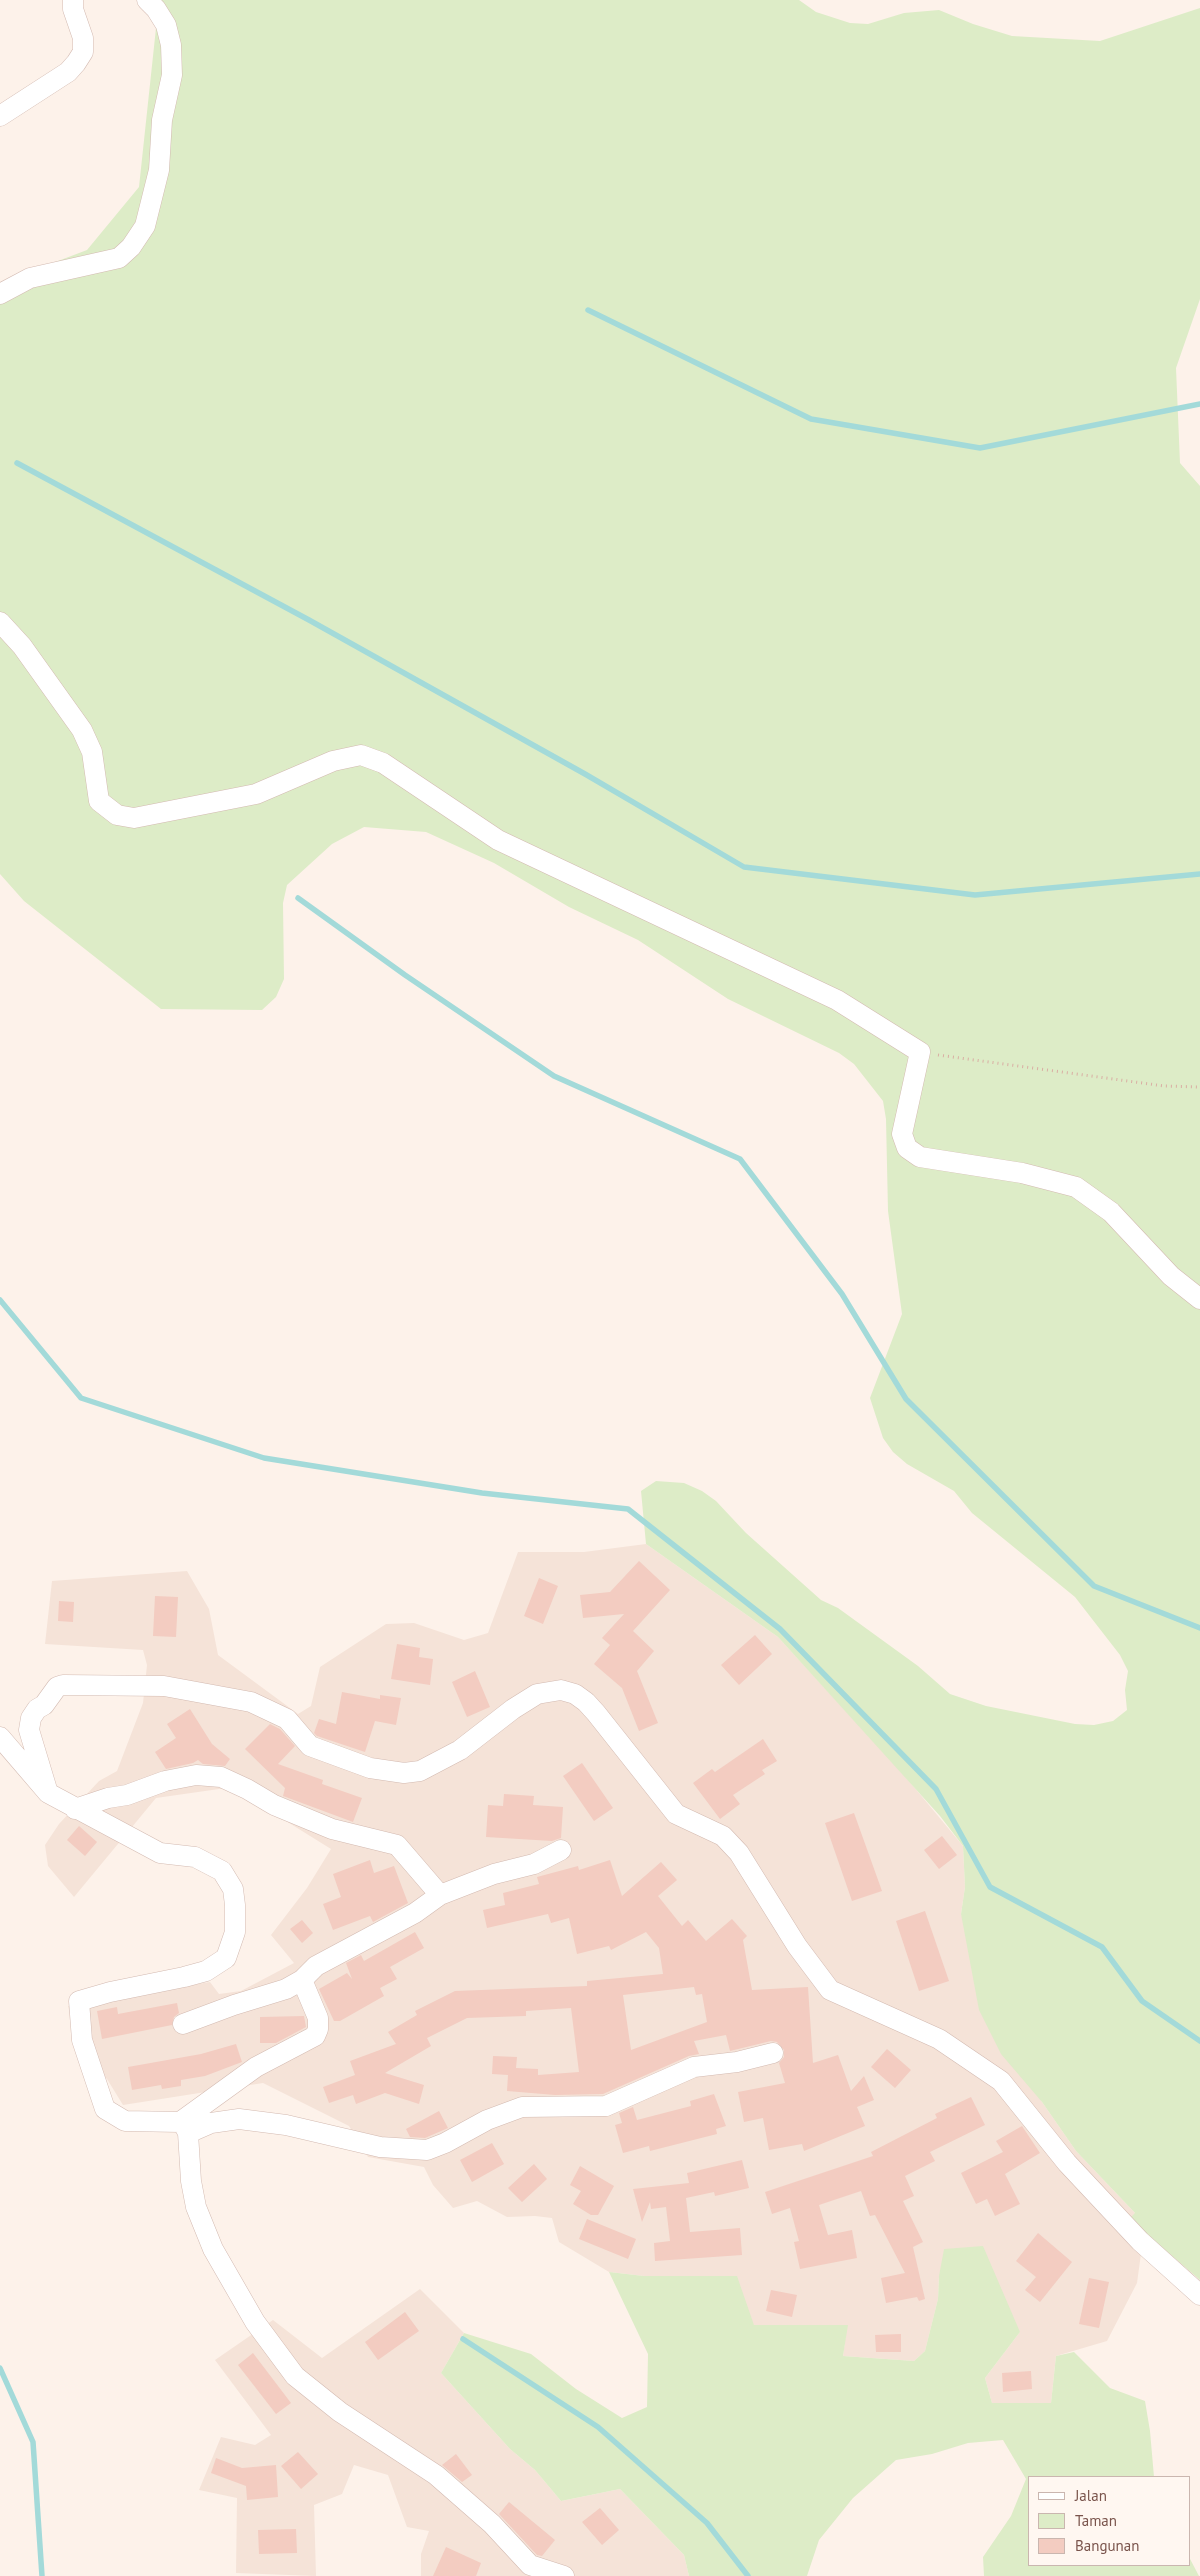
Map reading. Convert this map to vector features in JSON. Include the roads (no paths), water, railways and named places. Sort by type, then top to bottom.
[{"type":"street","points":[[0,116],[68,72],[83,52],[83,38],[73,9],[73,0]]},
{"type":"street","points":[[0,294],[30,278],[119,258],[131,247],[145,226],[160,170],[162,120],[172,75],[171,45],[166,25],[156,8],[147,0]]},
{"type":"street","points":[[0,622],[22,646],[82,730],[92,752],[99,801],[117,815],[134,818],[256,794],[333,761],[360,755],[383,763],[498,840],[838,1000],[920,1052],[902,1134],[907,1148],[920,1157],[1022,1173],[1076,1187],[1111,1212],[1172,1276],[1200,1299]]},
{"type":"street","points":[[48,1794],[30,1730],[31,1718],[36,1709],[44,1704],[57,1687],[63,1685],[164,1686],[250,1702],[287,1719],[310,1746],[370,1768],[404,1773],[420,1771],[460,1750],[513,1709],[537,1694],[562,1690],[575,1694],[596,1712],[676,1814],[724,1836],[739,1852],[798,1946],[830,1990],[938,2039],[1001,2081],[1068,2163],[1140,2241],[1200,2295]]},
{"type":"street","points":[[0,1737],[48,1794],[160,1852],[194,1857],[222,1871],[233,1890],[235,1932],[226,1958],[206,1971],[110,1992],[79,2002],[82,2040],[105,2109],[125,2121],[185,2127],[239,2119],[286,2124],[380,2147],[427,2150],[522,2106],[606,2106],[694,2067],[737,2062],[773,2053]]},
{"type":"street","points":[[75,1809],[108,1798],[127,1795],[165,1781],[196,1775],[221,1777],[274,1804],[332,1829],[397,1845],[440,1895]]},
{"type":"street","points":[[183,2024],[234,2004],[286,1989],[302,1980],[316,1966],[415,1913],[440,1895],[494,1874],[534,1864],[561,1850]]},
{"type":"street","points":[[185,2127],[256,2067],[315,2036],[318,2029],[318,2018],[302,1980]]},
{"type":"street","points":[[185,2127],[196,2207],[212,2249],[255,2322],[295,2376],[340,2412],[436,2475],[492,2524],[530,2565],[564,2576]]},
{"type":"waterway","points":[[588,310],[811,419],[980,448],[1200,404]]},
{"type":"waterway","points":[[17,463],[309,620],[585,774],[744,867],[975,895],[1200,874]]},
{"type":"waterway","points":[[298,898],[405,975],[554,1076],[740,1159],[842,1294],[906,1399],[1094,1586],[1200,1628]]},
{"type":"waterway","points":[[0,1300],[81,1398],[264,1458],[482,1493],[628,1509],[780,1629],[936,1789],[990,1887],[1102,1947],[1142,2001],[1200,2041]]},
{"type":"waterway","points":[[463,2339],[598,2427],[707,2523],[748,2576]]},
{"type":"waterway","points":[[0,2368],[33,2442],[42,2576]]}]
